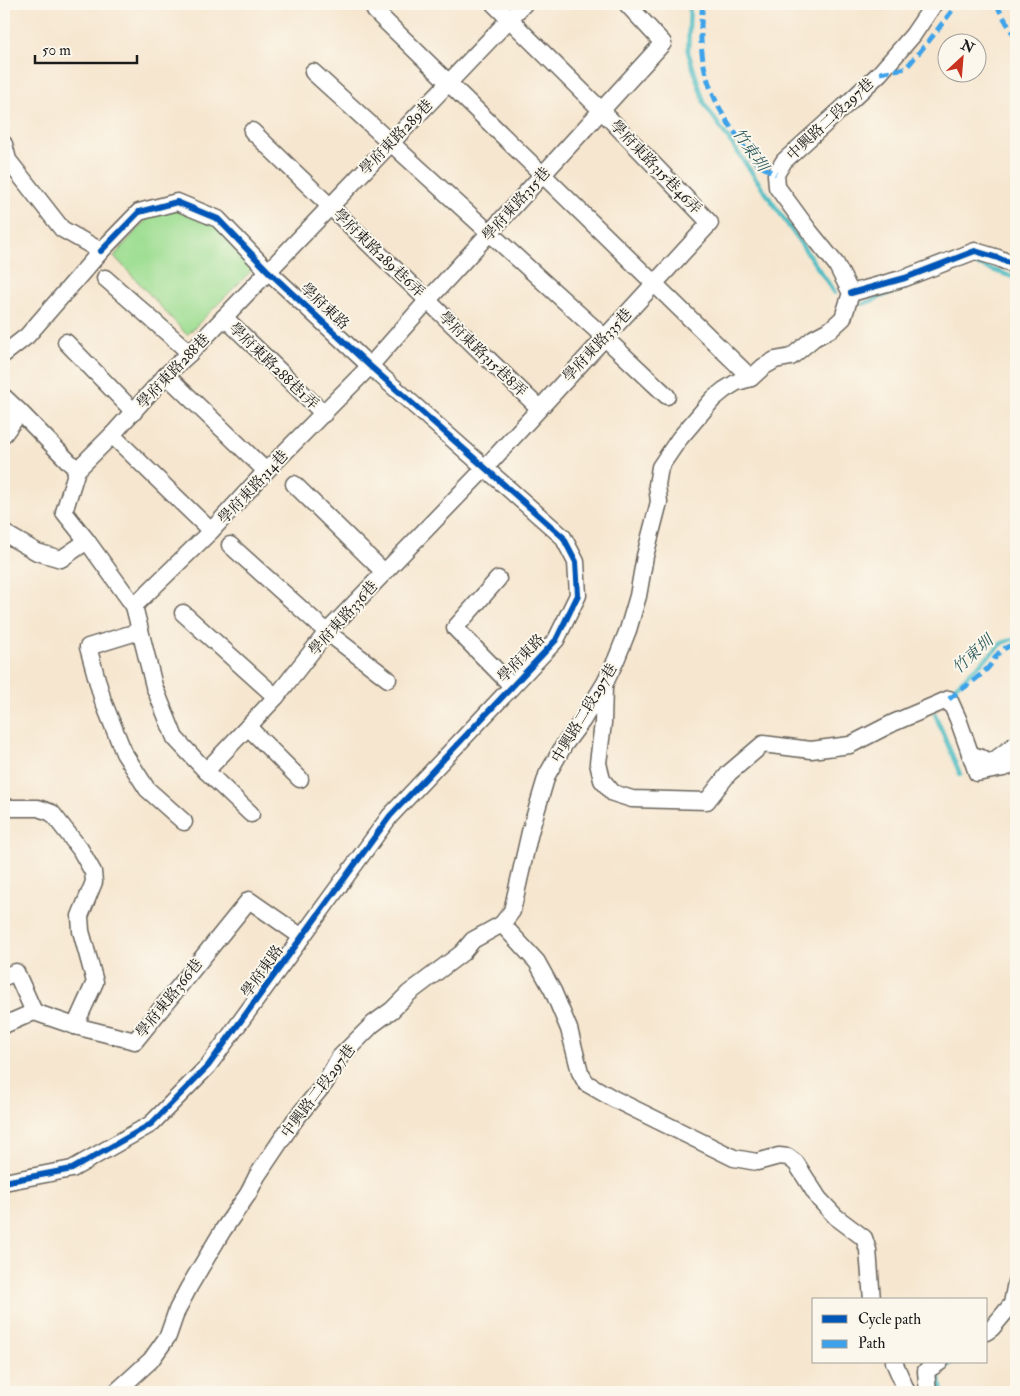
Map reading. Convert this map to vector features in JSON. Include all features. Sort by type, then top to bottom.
[{"type":"street","name":"學府東路315巷46弄","points":[[494,4],[602,111],[710,223]]},
{"type":"street","name":"學府東路289巷","points":[[268,270],[524,4]]},
{"type":"street","name":"學府東路315巷","points":[[370,366],[663,43],[627,4]]},
{"type":"street","name":"中興路二段297巷","points":[[116,1392],[151,1360],[168,1336],[188,1287],[223,1230],[248,1194],[273,1151],[294,1121],[325,1083],[339,1058],[373,1024],[392,1010],[409,993],[462,953],[473,940],[502,924],[512,911],[530,832],[547,775],[564,745],[582,721],[605,683],[628,630],[638,596],[645,556],[659,502],[657,485],[660,467],[679,439],[713,399],[737,382],[751,378],[763,367],[775,360],[791,357],[814,338],[831,329],[843,318],[851,293],[836,264],[777,187],[776,174],[784,161],[880,73],[913,35],[934,4]]},
{"type":"street","points":[[375,11],[751,378]]},
{"type":"street","points":[[313,72],[667,396]]},
{"type":"street","name":"學府東路289巷6弄","points":[[252,131],[428,300]]},
{"type":"street","points":[[4,144],[8,160],[62,229],[101,251]]},
{"type":"street","name":"學府東路","points":[[4,354],[27,336],[101,251],[139,212],[177,202],[218,219],[268,270],[370,366],[563,537],[576,562],[578,595],[556,640],[390,816],[208,1066],[151,1124],[72,1169],[4,1182]]},
{"type":"street","name":"學府東路335巷","points":[[485,468],[710,223]]},
{"type":"street","points":[[851,293],[904,278],[975,251],[1016,266]]},
{"type":"street","name":"學府東路288巷","points":[[76,470],[112,435],[166,375],[224,318],[268,270]]},
{"type":"street","points":[[105,278],[190,353]]},
{"type":"street","name":"學府東路315巷8弄","points":[[428,300],[539,408]]},
{"type":"street","name":"學府東路288巷1弄","points":[[224,318],[324,414]]},
{"type":"street","points":[[66,342],[134,412]]},
{"type":"street","name":"學府東路314巷","points":[[134,606],[211,531],[266,471],[370,366]]},
{"type":"street","points":[[166,375],[266,471]]},
{"type":"street","points":[[4,397],[76,470],[64,512],[134,606],[154,686],[175,738],[251,814]]},
{"type":"street","points":[[4,434],[20,412]]},
{"type":"street","points":[[112,435],[211,531]]},
{"type":"street","name":"學府東路336巷","points":[[206,771],[276,697],[327,632],[485,468]]},
{"type":"street","points":[[294,484],[384,572]]},
{"type":"street","points":[[4,533],[37,552],[61,559],[87,541]]},
{"type":"street","points":[[230,545],[327,632],[388,679]]},
{"type":"street","points":[[498,579],[455,628],[512,686]]},
{"type":"street","points":[[183,613],[276,697]]},
{"type":"street","points":[[140,631],[88,648],[104,700],[124,753],[147,789],[184,822]]},
{"type":"street","points":[[605,683],[598,763],[602,780],[613,793],[632,799],[707,801],[729,774],[763,744],[811,750],[850,745],[893,723],[948,699],[958,719],[977,773],[1004,768],[1016,763]]},
{"type":"street","points":[[248,727],[300,779]]},
{"type":"street","points":[[970,754],[992,762],[1016,744]]},
{"type":"street","points":[[4,808],[38,808],[52,813],[80,849],[93,872],[94,882],[80,916],[81,931],[95,982],[75,1026],[34,1012],[4,1025]]},
{"type":"street","name":"學府東路366巷","points":[[75,1026],[135,1041],[249,900],[302,937]]},
{"type":"street","points":[[502,924],[537,962],[553,991],[569,1029],[580,1072],[586,1083],[614,1099],[734,1158],[757,1162],[779,1156],[788,1157],[796,1163],[824,1205],[836,1217],[864,1238],[868,1250],[872,1298]]},
{"type":"street","points":[[4,977],[16,972],[34,1012]]},
{"type":"street","points":[[988,1331],[1012,1304],[1016,1282]]},
{"type":"street","points":[[895,1364],[907,1392]]},
{"type":"street","points":[[928,1392],[926,1371],[937,1364]]},
{"type":"green space","points":[[158,206],[205,208],[260,262],[187,335],[114,256]]},
{"type":"waterway","name":"竹東圳","points":[[690,4],[688,52],[705,105],[835,293]]},
{"type":"waterway","name":"竹東圳","points":[[863,304],[970,262],[1016,278]]},
{"type":"waterway","name":"竹東圳","points":[[948,693],[1002,643],[1016,638]]},
{"type":"waterway","name":"竹東圳","points":[[935,714],[960,774]]},
{"type":"waterway","name":"竹東圳","points":[[1003,1326],[1016,1316]]},
{"type":"waterway","name":"竹東圳","points":[[942,1392],[938,1373],[950,1364]]},
{"type":"marked path","points":[[703,4],[701,22],[702,56],[717,103],[749,154],[759,165],[776,174]]},
{"type":"marked path","points":[[880,73],[906,68],[957,4]]},
{"type":"marked path","points":[[996,4],[1016,39]]},
{"type":"marked path","points":[[949,699],[984,672],[999,652],[1016,644]]},
{"type":"cycle path","points":[[4,1182],[72,1169],[151,1124],[208,1066],[390,816],[556,640],[578,595],[576,562],[563,537],[370,366],[268,271],[218,219],[177,202],[139,212],[101,251]]},
{"type":"cycle path","points":[[851,293],[905,278],[975,251],[1016,266]]}]
